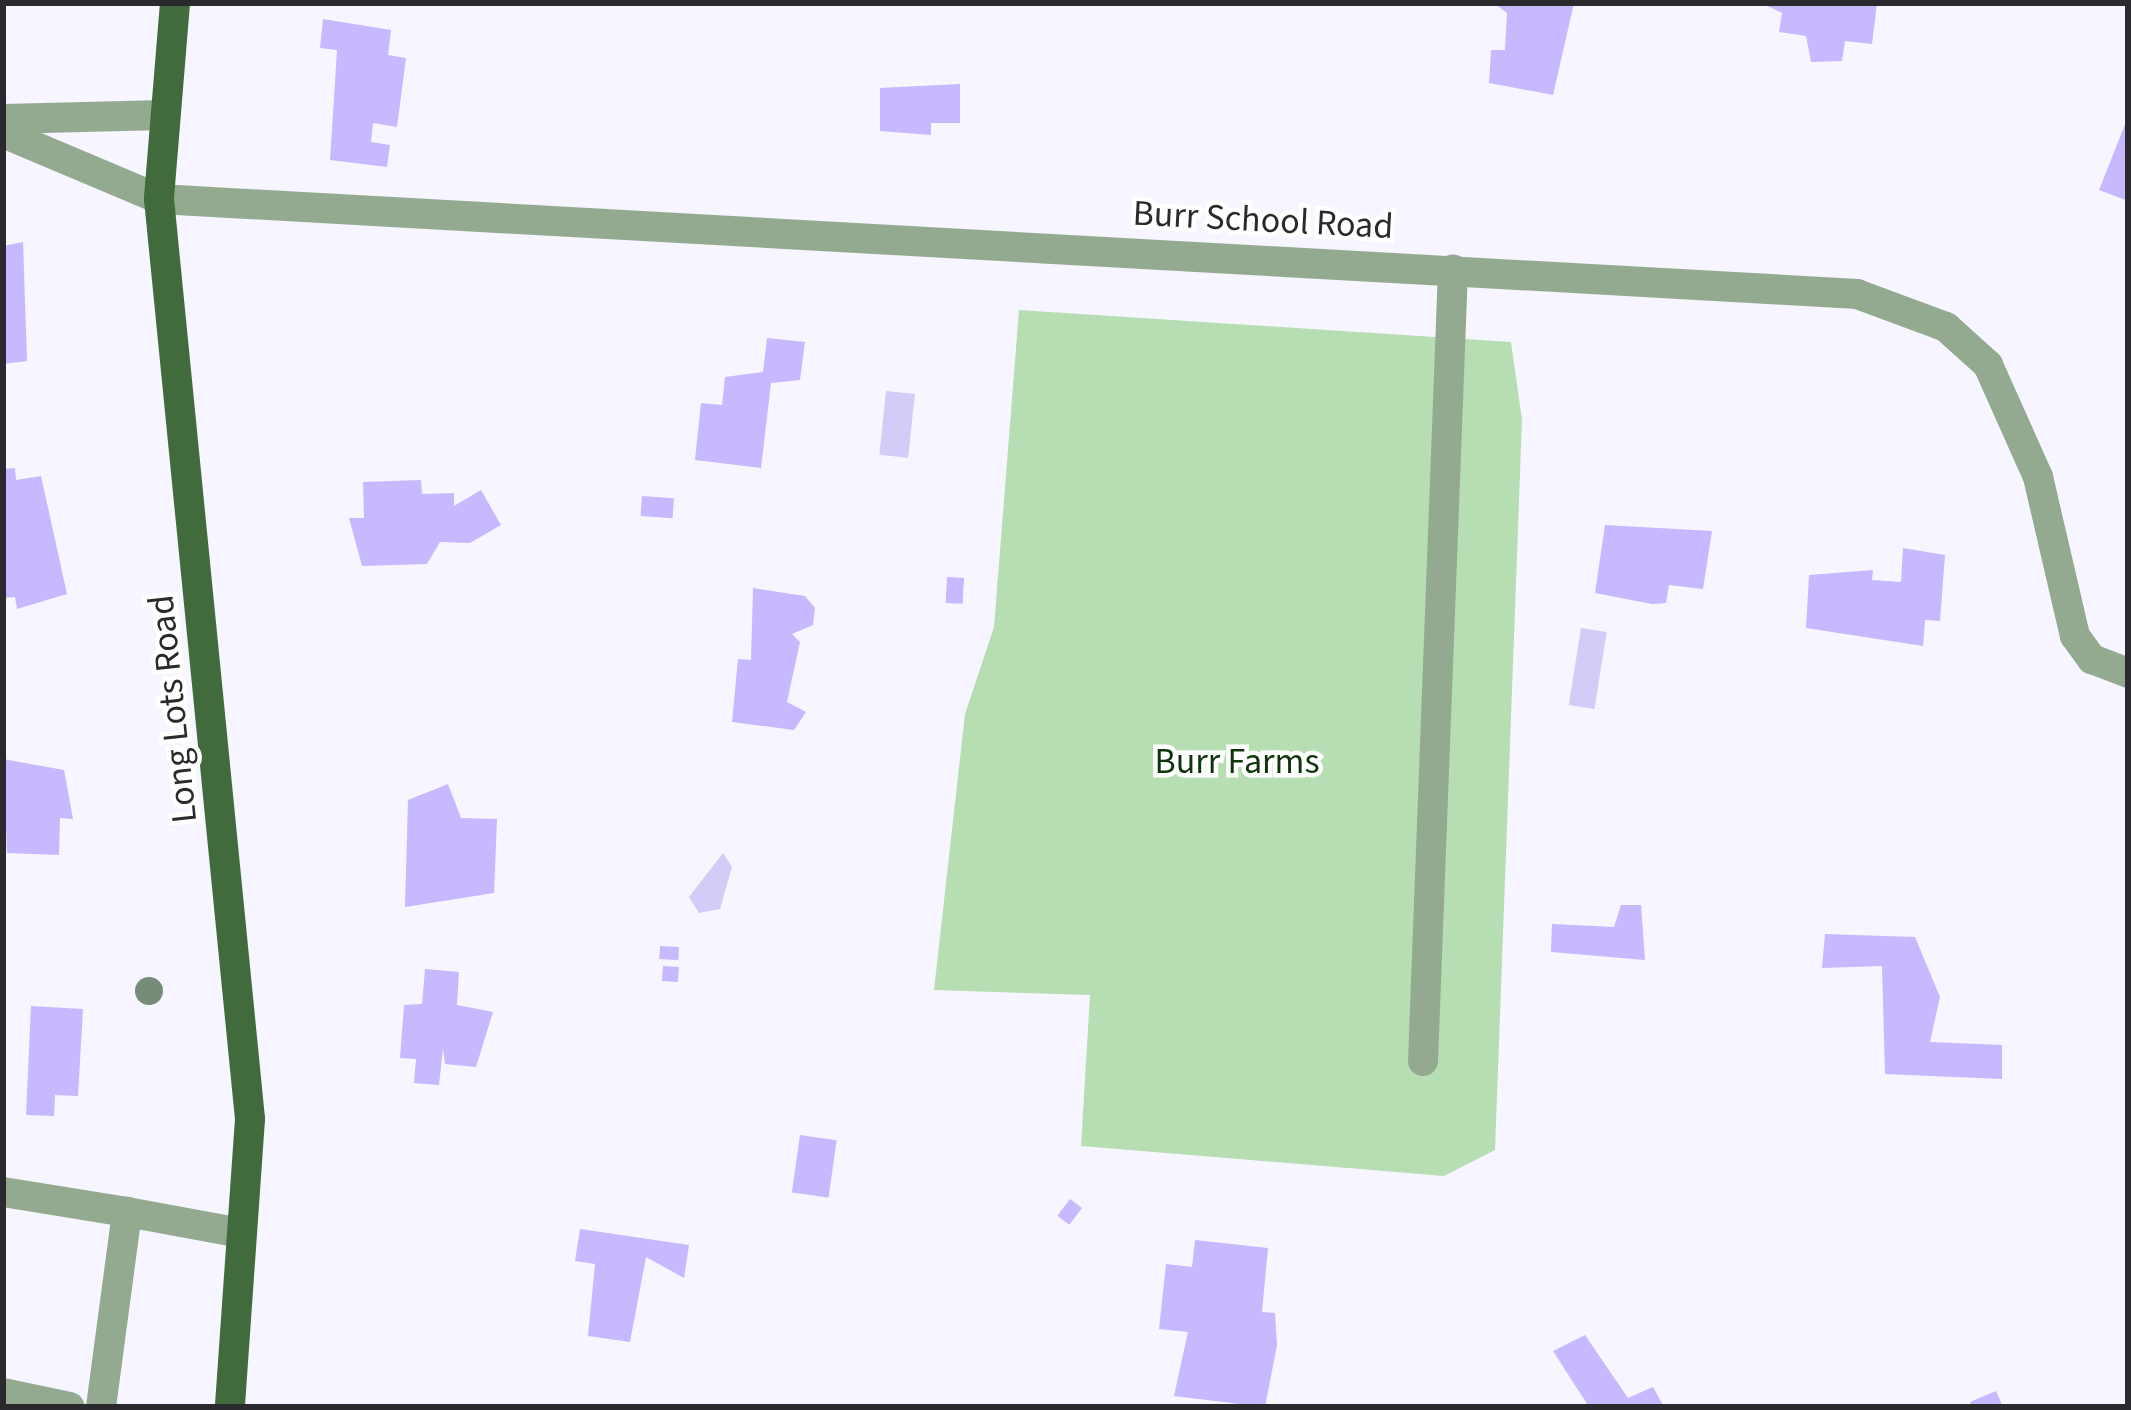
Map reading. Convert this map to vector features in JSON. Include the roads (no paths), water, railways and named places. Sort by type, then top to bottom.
[{"type":"main road","name":"Long Lots Road","points":[[175,3],[159,199],[241,955],[250,1119],[230,1407]]},
{"type":"street","points":[[3,119],[164,115]]},
{"type":"street","name":"Burr School Road","points":[[3,133],[159,199],[1857,294],[1946,327],[1988,365],[2013,412],[2075,636],[2092,658],[2128,673]]},
{"type":"street","points":[[1423,1061],[1453,270]]},
{"type":"street","points":[[3,1192],[241,1233]]},
{"type":"street","points":[[101,1407],[127,1212]]},
{"type":"street","points":[[3,1393],[70,1407]]},
{"type":"park label","name":"Burr Farms","points":[[1237,762]]}]
